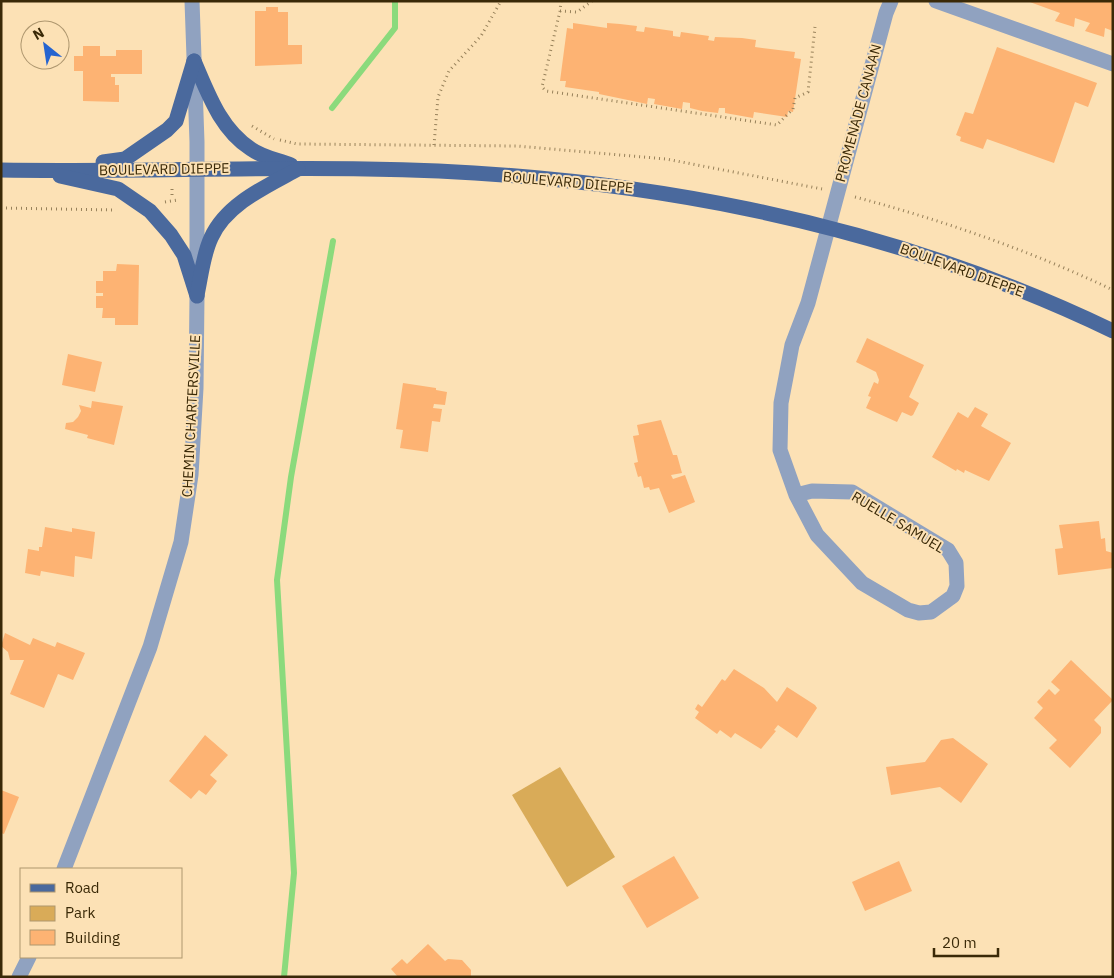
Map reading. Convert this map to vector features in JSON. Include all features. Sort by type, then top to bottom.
[{"type":"main road","points":[[194,61],[212,104],[237,137],[252,150],[300,169]]},
{"type":"main road","points":[[34,171],[125,159],[141,149],[176,121],[194,61]]},
{"type":"main road","points":[[197,296],[211,238],[230,212],[246,199],[300,169]]},
{"type":"main road","name":"BOULEVARD DIEPPE","points":[[1,170],[369,169],[504,176],[644,189],[828,226],[939,258],[1067,308],[1113,331]]},
{"type":"main road","points":[[34,171],[118,190],[150,211],[171,235],[184,256],[197,296]]},
{"type":"street","name":"CHEMIN CHARTERSVILLE","points":[[64,868],[150,646],[181,542],[191,475],[196,388],[197,296],[197,168],[192,1]]},
{"type":"street","name":"PROMENADE CANAAN","points":[[828,226],[886,13],[891,1]]},
{"type":"street","points":[[936,1],[1113,64]]},
{"type":"street","name":"RUELLE SAMUEL","points":[[796,495],[812,491],[852,492],[948,550],[956,563],[957,586],[952,596],[931,612],[919,613],[908,610],[862,583],[817,535],[796,495],[780,450],[781,403],[792,345],[808,303],[828,226]]},
{"type":"street","points":[[19,977],[28,958]]},
{"type":"path","points":[[434,145],[438,97],[449,71],[482,36],[501,1]]},
{"type":"path","points":[[560,1],[560,11],[542,87],[546,91],[777,124],[793,109],[795,98],[808,92],[814,27]]},
{"type":"path","points":[[560,11],[577,12],[592,1]]},
{"type":"path","points":[[253,125],[275,139],[297,144],[517,146],[666,159],[814,186]]},
{"type":"path","points":[[172,189],[172,199]]},
{"type":"path","points":[[860,198],[954,227],[1074,271],[1113,290]]},
{"type":"path","points":[[1,208],[117,210]]},
{"type":"green space","points":[[560,767],[615,857],[567,887],[512,795]]},
{"type":"building","points":[[1027,1],[1113,1],[1113,31],[1105,28],[1104,37],[1085,31],[1090,23],[1075,18],[1074,27],[1055,21],[1060,13]]},
{"type":"building","points":[[266,7],[278,7],[278,12],[288,12],[288,45],[302,45],[302,64],[255,66],[255,11],[266,11]]},
{"type":"building","points":[[573,23],[607,28],[607,23],[637,26],[636,31],[644,32],[645,27],[673,31],[673,36],[680,37],[681,32],[709,36],[708,40],[714,41],[715,37],[742,38],[756,40],[755,47],[795,52],[794,58],[801,59],[793,112],[788,111],[787,117],[754,112],[753,118],[725,113],[725,108],[719,108],[718,113],[702,111],[690,108],[690,103],[683,102],[682,109],[654,104],[655,99],[648,98],[647,104],[599,94],[599,92],[565,87],[566,81],[560,81],[567,28],[573,29]]},
{"type":"building","points":[[83,46],[100,46],[100,56],[116,56],[116,50],[142,50],[142,74],[111,74],[111,77],[115,77],[115,85],[119,85],[119,102],[83,101],[83,71],[74,71],[74,56],[83,56]]},
{"type":"building","points":[[997,47],[1097,83],[1088,107],[1075,102],[1054,163],[987,139],[983,149],[960,141],[961,137],[956,135],[965,112],[973,114]]},
{"type":"building","points":[[117,264],[139,265],[138,325],[115,325],[115,318],[102,318],[103,308],[96,308],[96,296],[103,296],[103,293],[96,293],[96,281],[103,281],[103,271],[116,271]]},
{"type":"building","points":[[867,338],[924,365],[909,397],[919,403],[913,415],[902,412],[897,422],[866,408],[871,397],[868,396],[874,382],[878,384],[879,380],[876,372],[856,362]]},
{"type":"building","points":[[68,354],[102,362],[95,392],[62,385]]},
{"type":"building","points":[[403,383],[436,388],[436,390],[447,392],[445,405],[434,404],[433,408],[442,409],[440,422],[432,421],[428,452],[400,448],[403,430],[396,429]]},
{"type":"building","points":[[92,401],[123,406],[114,445],[87,438],[88,435],[65,429],[66,423],[73,422],[78,417],[81,411],[79,405],[91,408]]},
{"type":"building","points":[[975,407],[988,414],[981,426],[1011,443],[989,481],[965,470],[964,473],[957,469],[956,471],[932,457],[958,412],[968,418]]},
{"type":"building","points":[[661,420],[673,455],[677,455],[682,473],[671,475],[673,479],[685,475],[695,502],[669,513],[659,488],[650,490],[649,487],[644,488],[641,476],[638,477],[634,463],[638,462],[633,436],[639,435],[637,425]]},
{"type":"building","points":[[1099,521],[1101,539],[1105,538],[1106,551],[1113,553],[1113,568],[1058,575],[1055,549],[1063,548],[1059,525]]},
{"type":"building","points":[[45,527],[72,532],[72,528],[95,532],[92,559],[75,556],[74,577],[41,571],[40,576],[25,573],[28,549],[39,551],[39,547],[42,547]]},
{"type":"building","points":[[5,633],[30,645],[33,638],[55,647],[57,642],[85,653],[73,680],[58,674],[44,708],[10,694],[24,660],[10,660],[8,652],[1,646]]},
{"type":"building","points":[[1071,660],[1113,700],[1094,720],[1101,727],[1101,733],[1070,768],[1049,748],[1057,740],[1034,718],[1043,708],[1037,702],[1049,689],[1055,695],[1060,690],[1051,682]]},
{"type":"building","points":[[734,669],[764,688],[777,702],[787,687],[815,705],[817,708],[797,738],[778,725],[774,730],[776,731],[761,749],[735,733],[731,738],[720,730],[717,734],[695,718],[699,712],[695,709],[698,704],[702,707],[722,679],[725,681]]},
{"type":"building","points":[[205,735],[228,755],[210,775],[217,781],[206,795],[199,790],[191,799],[169,781]]},
{"type":"building","points":[[953,738],[988,764],[961,803],[940,787],[891,795],[886,767],[925,762],[941,740]]},
{"type":"building","points":[[1,790],[19,797],[4,834],[1,833]]},
{"type":"building","points":[[674,856],[699,898],[647,928],[622,886]]},
{"type":"building","points":[[899,861],[912,891],[865,911],[852,882]]},
{"type":"building","points":[[428,944],[445,961],[448,959],[462,960],[471,970],[471,977],[398,977],[391,969],[402,959],[407,964]]},
{"type":"waterway","points":[[332,108],[395,28],[395,1]]},
{"type":"waterway","points":[[284,977],[294,873],[277,580],[291,477],[333,241]]}]
